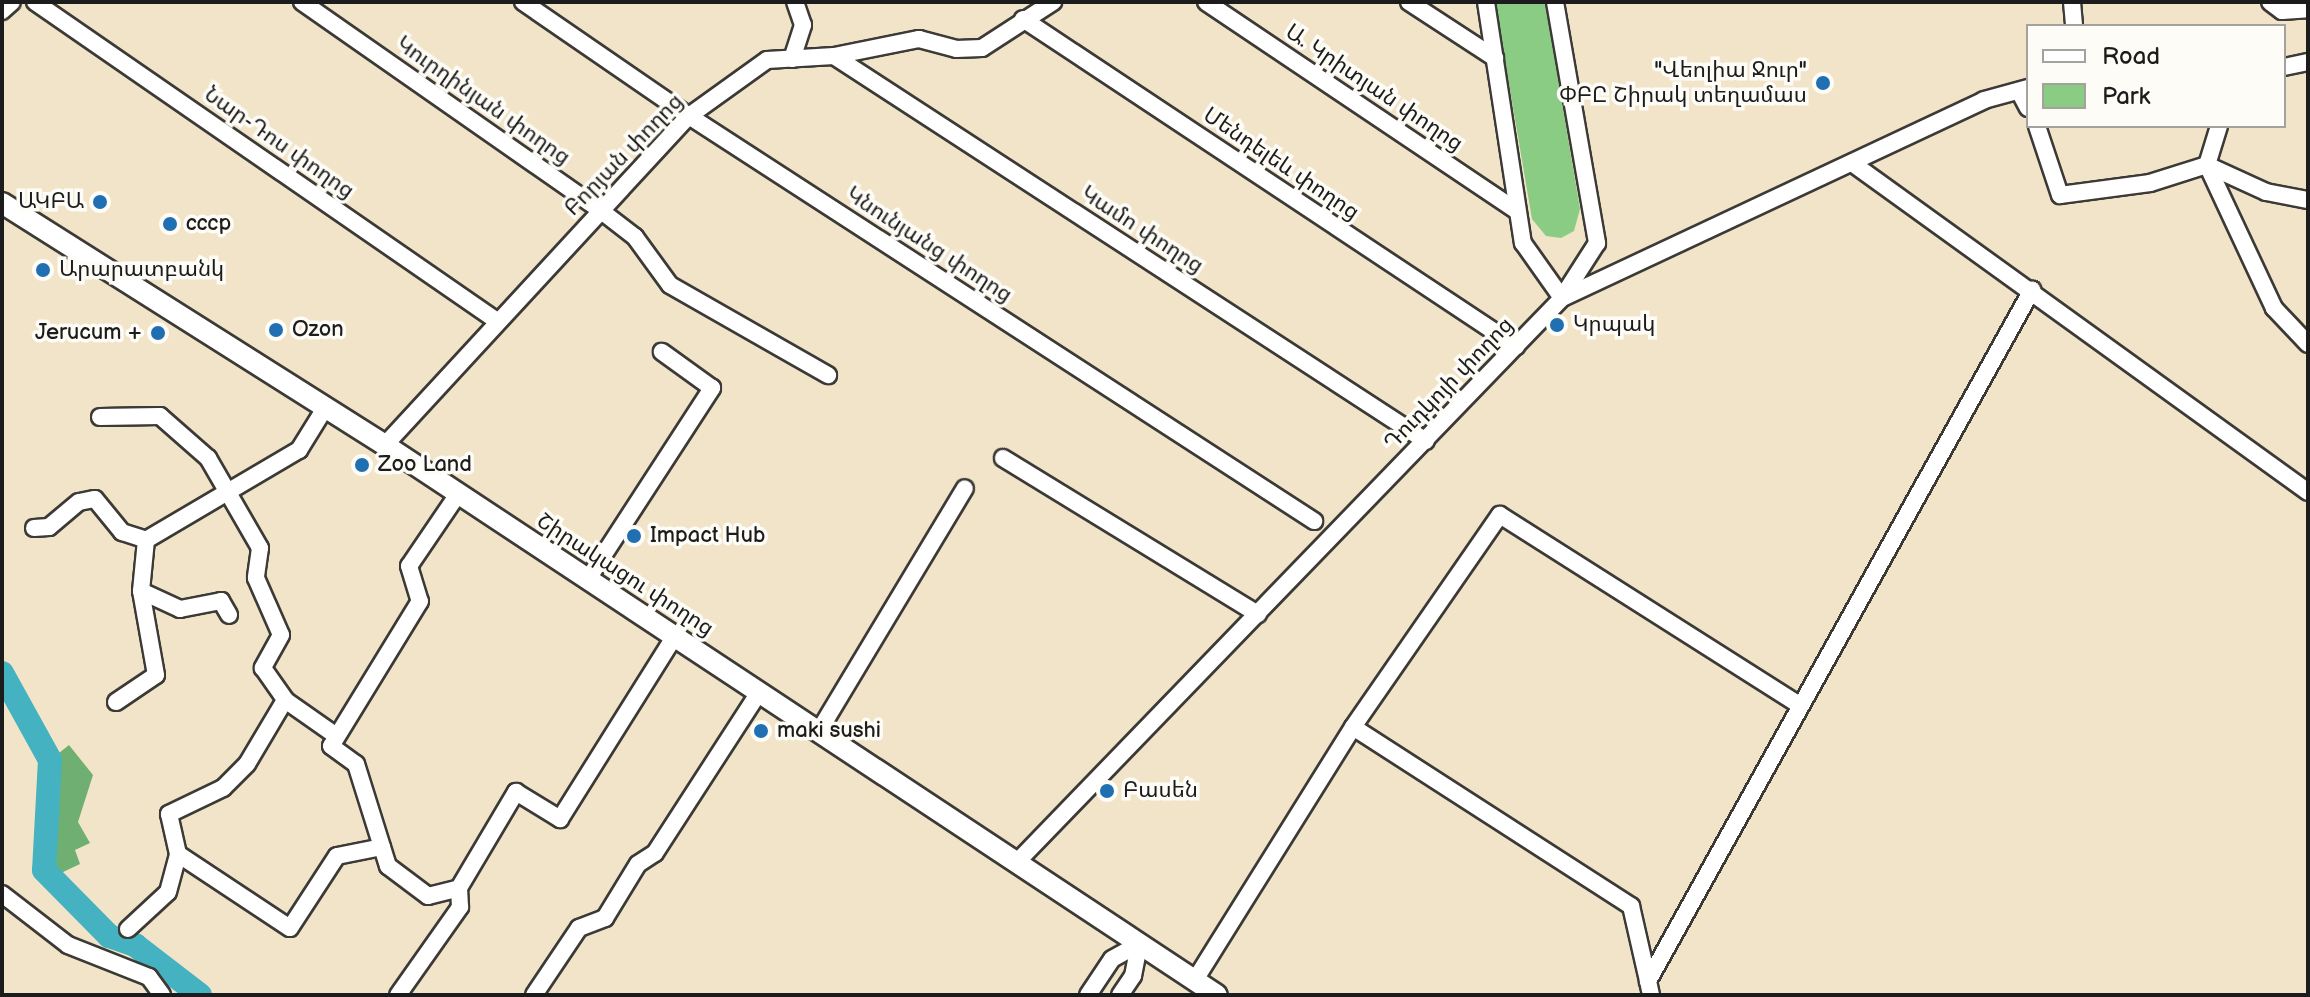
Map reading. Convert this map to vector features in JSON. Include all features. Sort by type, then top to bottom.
[{"type":"main road","name":"Շիրակացու փողոց","points":[[2,203],[385,445],[1217,995]]},
{"type":"street","points":[[2,11],[12,2]]},
{"type":"street","name":"Նար-Դոս փողոց","points":[[35,2],[497,321]]},
{"type":"street","name":"Կուրղինյան փողոց","points":[[302,2],[600,210],[635,237],[670,285],[828,375]]},
{"type":"street","name":"Կնունյանց փողոց","points":[[523,2],[689,116],[1314,521]]},
{"type":"street","points":[[792,59],[803,25],[795,2]]},
{"type":"street","name":"Բորյան փողոց","points":[[385,445],[689,116],[767,60],[834,56],[919,39],[956,49],[982,48],[1053,2]]},
{"type":"street","name":"Ա. Կրիտյան փողոց","points":[[1206,2],[1517,211]]},
{"type":"street","points":[[1409,2],[1495,58]]},
{"type":"street","points":[[1486,2],[1523,243],[1562,298],[1597,243],[1555,2]]},
{"type":"street","points":[[2072,2],[2074,24]]},
{"type":"street","points":[[2278,10],[2308,9]]},
{"type":"street","name":"Մենդելեև փողոց","points":[[1023,19],[1516,346]]},
{"type":"street","name":"Կամո փողոց","points":[[834,56],[1426,441]]},
{"type":"street","points":[[2286,67],[2308,62]]},
{"type":"street","name":"Դուդկոյի փողոց","points":[[1018,861],[1562,298],[1984,100],[2025,96]]},
{"type":"street","points":[[2038,128],[2060,195],[2150,183],[2207,165],[2266,192],[2308,200]]},
{"type":"street","points":[[2218,128],[2207,165],[2274,308],[2308,344]]},
{"type":"street","points":[[1852,163],[2308,492]]},
{"type":"street","points":[[1650,988],[1799,705],[2032,290]]},
{"type":"street","points":[[588,579],[712,388],[662,352]]},
{"type":"street","points":[[34,528],[49,527],[79,502],[95,499],[122,532],[146,540],[299,450],[325,408]]},
{"type":"street","points":[[100,417],[160,416],[170,421],[183,439],[200,447],[260,548],[256,578],[281,635],[263,668],[285,700],[335,735]]},
{"type":"street","points":[[1003,458],[1258,614]]},
{"type":"street","points":[[819,731],[965,488]]},
{"type":"street","points":[[458,494],[409,566],[420,601],[331,746],[356,764],[388,866],[428,896],[459,888]]},
{"type":"street","points":[[1195,980],[1353,727],[1500,515],[1799,705]]},
{"type":"street","points":[[116,702],[156,675],[141,591],[146,540]]},
{"type":"street","points":[[141,591],[180,609],[221,601],[229,615]]},
{"type":"street","points":[[398,995],[460,907],[459,888],[516,792],[560,819],[675,636]]},
{"type":"street","points":[[534,995],[579,928],[605,918],[638,864],[655,853],[759,692]]},
{"type":"street","points":[[128,929],[168,892],[178,854],[169,814],[223,788],[247,764],[285,700]]},
{"type":"street","points":[[1353,727],[1631,906],[1650,988]]},
{"type":"street","points":[[178,854],[290,928],[337,856],[382,847]]},
{"type":"street","points":[[2,894],[68,945],[149,977],[162,995]]},
{"type":"street","points":[[1088,995],[1112,959],[1139,944]]},
{"type":"street","points":[[1120,995],[1133,976],[1139,944]]},
{"type":"green space","points":[[1495,2],[1545,2],[1580,209],[1574,231],[1561,238],[1546,236],[1532,219]]},
{"type":"green space","points":[[69,745],[93,775],[78,822],[90,843],[75,850],[80,864],[61,873],[53,861],[54,794],[59,753]]},
{"type":"waterway","points":[[2,673],[50,760],[44,870],[109,936],[135,945],[200,995]]},
{"type":"place","name":"\"Վեոլիա Ջուր\" ՓԲԸ Շիրակ տեղամաս","points":[[1823,83]]},
{"type":"place","name":"ԱԿԲԱ","points":[[100,202]]},
{"type":"place","name":"ссср","points":[[170,224]]},
{"type":"place","name":"Արարատբանկ","points":[[43,270]]},
{"type":"place","name":"Կրպակ","points":[[1557,325]]},
{"type":"place","name":"Ozon","points":[[276,330]]},
{"type":"place","name":"Jerucum +","points":[[158,333]]},
{"type":"place","name":"Zoo Land","points":[[362,465]]},
{"type":"place","name":"Impact Hub","points":[[634,536]]},
{"type":"place","name":"maki sushi","points":[[761,731]]},
{"type":"place","name":"Բասեն","points":[[1107,791]]}]
